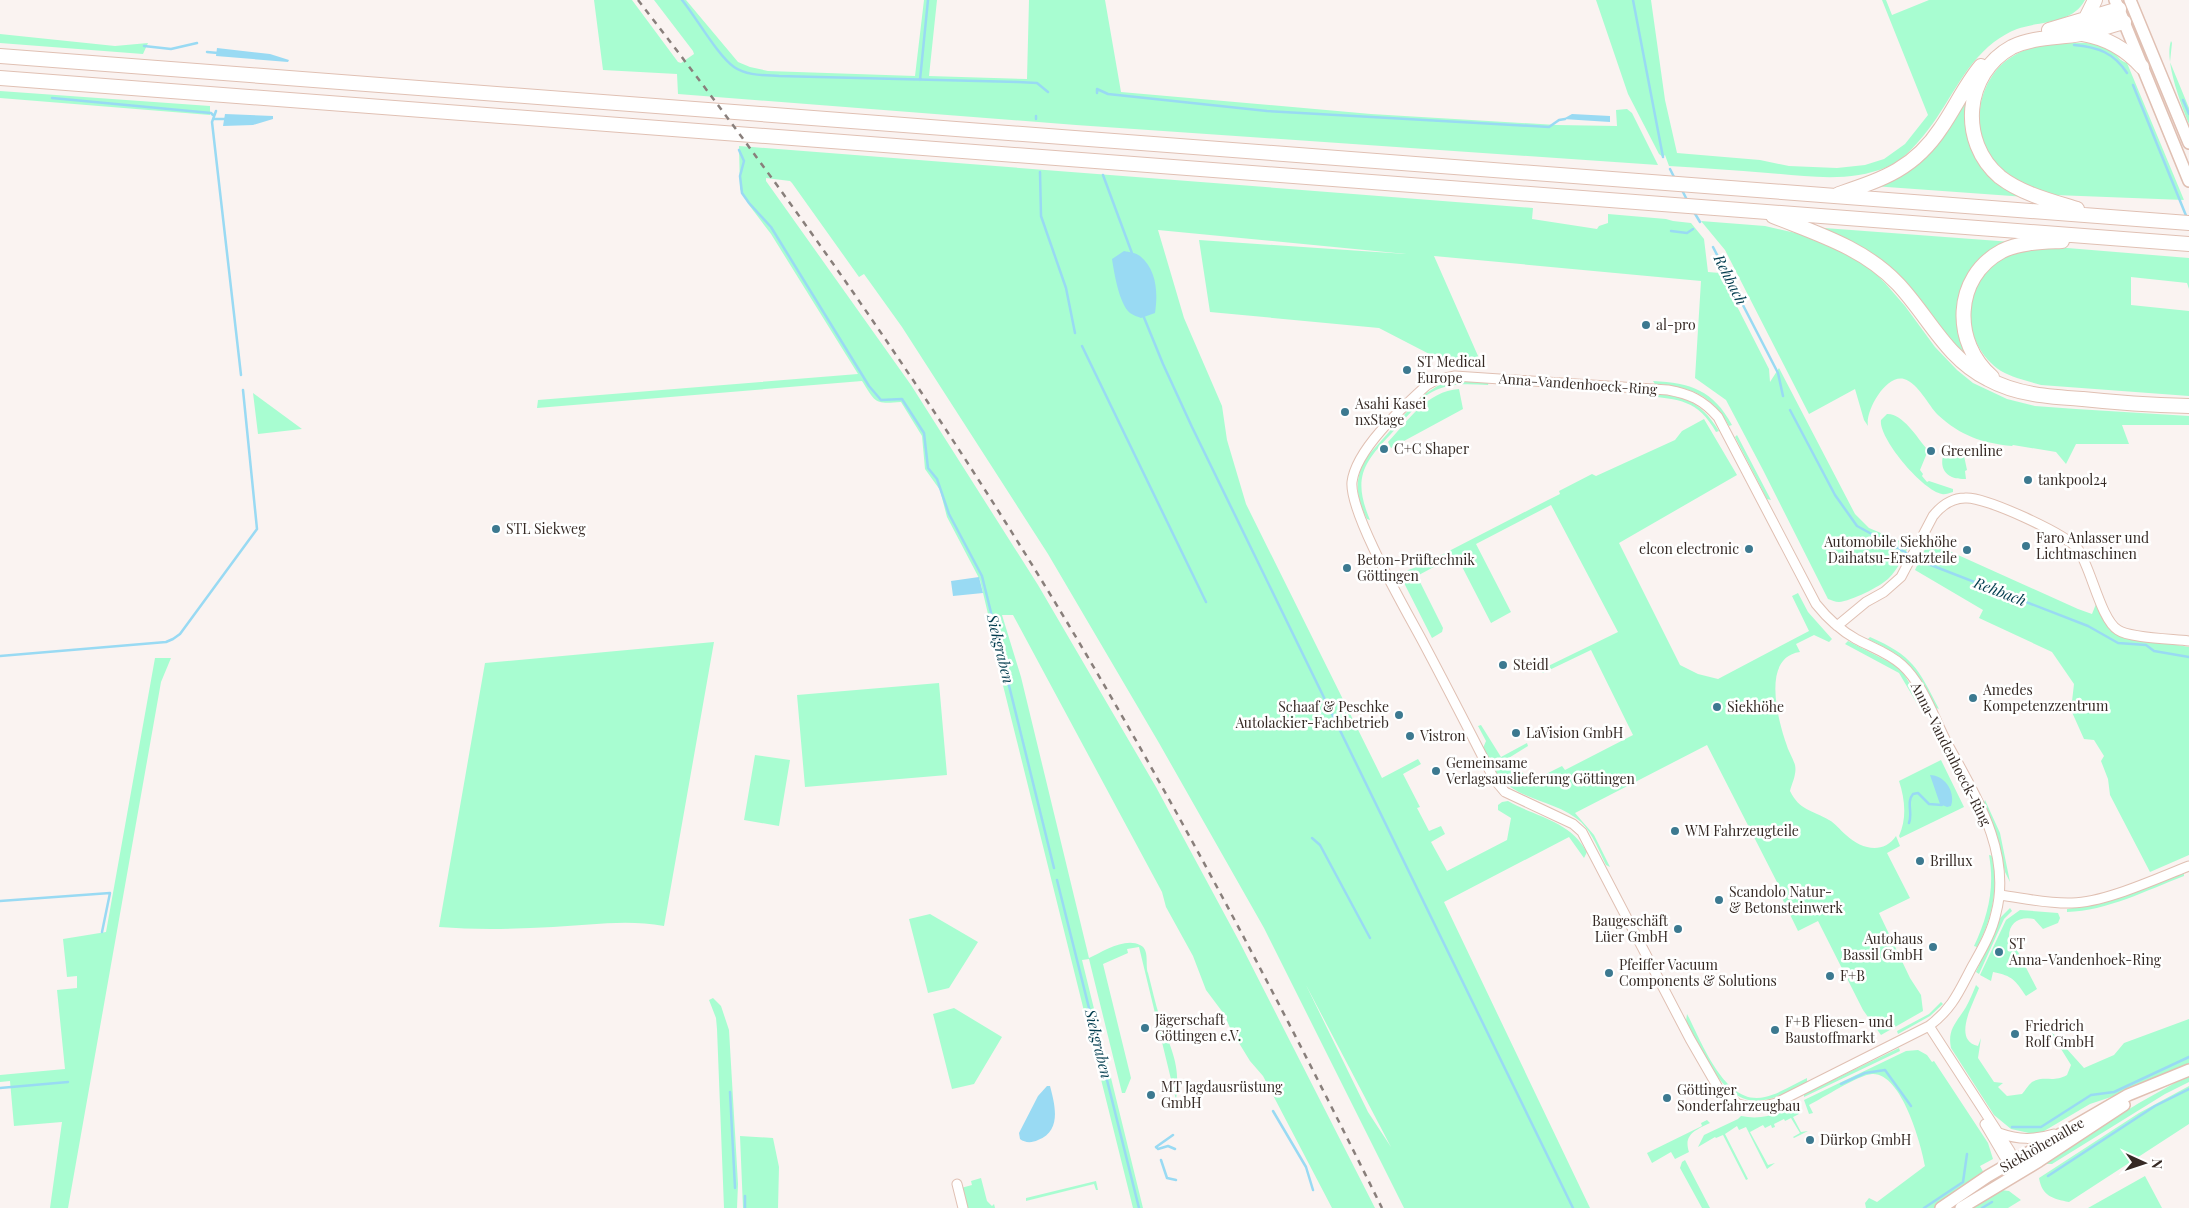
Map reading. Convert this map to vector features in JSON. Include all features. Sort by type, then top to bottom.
[{"type":"highway","points":[[2085,20],[2095,0]]},
{"type":"highway","points":[[1831,196],[1874,182],[1912,162],[1938,133],[1973,76],[1999,49],[2023,36],[2119,11]]},
{"type":"highway","points":[[2079,34],[2119,11]]},
{"type":"highway","points":[[2102,217],[2042,198],[2006,181],[1985,161],[1976,143],[1972,124],[1972,104],[1978,86],[1988,68],[2003,54],[2025,42],[2079,34],[2100,38],[2127,52],[2142,67]]},
{"type":"highway","points":[[0,56],[2189,223]]},
{"type":"highway","points":[[0,78],[2189,244]]},
{"type":"highway","points":[[1758,210],[1838,241],[1869,259],[1903,289],[1958,360],[1978,374],[2003,385],[2048,396],[2189,406]]},
{"type":"highway","points":[[2003,385],[1983,368],[1966,338],[1963,326],[1964,303],[1976,274],[1993,256],[2017,246],[2106,237]]},
{"type":"main road","points":[[2119,11],[2132,3],[2189,143]]},
{"type":"main road","points":[[2119,11],[2138,20]]},
{"type":"main road","points":[[2119,11],[2189,181]]},
{"type":"main road","name":"Siekhöhenallee","points":[[1941,1208],[2015,1168],[2148,1089],[2189,1070]]},
{"type":"main road","name":"Siekhöhenallee","points":[[1961,1208],[2063,1132],[2128,1095],[2148,1089]]},
{"type":"street","name":"Anna-Vandenhoeck-Ring","points":[[1470,376],[1668,390],[1685,393],[1699,399],[1718,417],[1813,598],[1826,617],[1837,626],[1902,665],[1920,689],[1988,824],[1996,847],[2001,872],[2000,895],[1989,933],[1951,1007],[1927,1027],[1776,1103],[1751,1107],[1738,1104],[1720,1091],[1690,1039],[1582,832],[1573,824],[1505,792],[1494,778],[1358,514],[1352,496],[1355,468],[1368,446],[1417,394],[1427,385],[1447,377],[1470,376]]},
{"type":"street","points":[[1837,626],[1866,602],[1893,585],[1908,566],[1938,509],[1952,500],[1960,498],[1981,500],[2068,539],[2083,558],[2107,616],[2117,630],[2130,634],[2189,641]]},
{"type":"street","points":[[2000,895],[2052,902],[2081,903],[2157,879],[2189,866]]},
{"type":"street","points":[[1927,1027],[1999,1133],[2015,1168]]},
{"type":"street","points":[[1927,1027],[2015,1168]]},
{"type":"street","points":[[1999,1133],[2015,1139],[2026,1140],[2063,1132]]},
{"type":"street","points":[[957,1184],[963,1208]]},
{"type":"green space","points":[[594,0],[632,0],[678,62],[681,63],[694,54],[693,51],[654,0],[686,0],[738,62],[750,67],[768,71],[915,76],[924,0],[937,0],[929,76],[1027,79],[1029,0],[1105,0],[1121,92],[1371,114],[1557,125],[1617,126],[1616,110],[1627,109],[1632,113],[1658,165],[1076,125],[678,94],[677,74],[603,70]]},
{"type":"green space","points":[[1596,0],[1651,0],[1665,100],[1677,153],[1760,160],[1789,166],[1837,168],[1865,165],[1884,159],[1905,144],[1928,115],[1882,0],[1886,0],[1892,15],[1929,0],[2085,0],[2080,8],[2064,18],[2017,29],[1994,42],[1973,63],[1924,135],[1898,161],[1873,172],[1858,175],[1813,177],[1669,166],[1665,155],[1663,157],[1659,154],[1628,94]]},
{"type":"green space","points":[[0,34],[115,46],[148,43],[143,54],[0,43]]},
{"type":"green space","points":[[2171,41],[2172,43],[2170,61],[2169,49]]},
{"type":"green space","points":[[2057,43],[2085,43],[2106,47],[2127,63],[2184,200],[2055,195],[2013,178],[1993,160],[1981,134],[1979,120],[1980,106],[1990,79],[1999,67],[2015,55],[2033,48]]},
{"type":"green space","points":[[2170,63],[2189,108],[2189,124],[2174,82]]},
{"type":"green space","points":[[1973,81],[1969,134],[2026,197],[1873,186],[1900,175]]},
{"type":"green space","points":[[0,91],[210,106],[210,115],[0,98]]},
{"type":"green space","points":[[739,146],[1533,208],[1532,219],[1597,229],[1599,226],[1608,223],[1608,214],[1691,223],[1704,239],[1708,272],[1720,273],[1769,369],[1770,382],[1779,368],[1855,514],[1869,528],[1909,545],[1898,567],[1889,578],[1865,593],[1839,602],[1828,599],[1726,400],[1695,378],[1701,281],[1434,256],[1482,365],[1437,358],[1379,328],[1210,312],[1199,240],[1406,254],[1158,230],[1184,318],[1222,406],[1227,440],[1246,504],[1382,778],[1418,759],[1421,764],[1403,774],[1420,807],[1417,808],[1429,831],[1441,826],[1445,834],[1431,842],[1447,871],[1507,840],[1511,818],[1498,810],[1498,805],[1508,801],[1562,826],[1580,841],[1587,852],[1584,858],[1569,837],[1444,902],[1590,1208],[1404,1208],[1264,928],[1159,743],[1048,554],[902,327],[864,274],[859,277],[790,181],[766,178],[766,181],[911,385],[1038,585],[1156,787],[1239,941],[1375,1208],[1332,1208],[1263,1076],[1250,1061],[1231,1030],[1224,1014],[1206,990],[1193,956],[1166,907],[1162,892],[1013,615],[1002,615],[1021,677],[1089,958],[1121,944],[1134,943],[1143,947],[1160,1018],[1176,1067],[1176,1100],[1139,947],[1127,949],[1128,953],[1103,964],[1131,1078],[1125,1093],[1122,1093],[1089,959],[1082,960],[1143,1208],[1133,1208],[986,617],[988,614],[980,580],[947,517],[940,490],[925,469],[922,436],[901,402],[880,402],[873,398],[862,381],[537,408],[538,400],[858,374],[771,234],[749,205],[740,189]],"holes":[[[1306,985],[1391,1147],[1368,1112]]]},
{"type":"green space","points":[[1701,221],[1765,226],[1809,236],[1866,264],[1905,306],[1935,347],[1957,370],[1973,383],[2007,399],[2035,406],[2189,416],[2189,425],[2122,425],[2129,444],[2076,444],[2066,464],[2056,452],[1991,443],[1964,433],[1938,415],[1919,390],[1904,379],[1890,382],[1878,395],[1870,412],[1868,426],[1864,420],[1855,389],[1809,414],[1725,250]]},
{"type":"green space","points":[[1811,227],[2012,242],[1966,284],[1976,370],[1910,294]]},
{"type":"green space","points":[[2055,247],[2189,258],[2189,289],[2187,283],[2131,277],[2131,305],[2189,311],[2189,396],[2041,385],[2001,371],[1990,362],[1975,338],[1971,324],[1972,297],[1978,284],[1993,263],[2003,256],[2024,250]]},
{"type":"green space","points":[[1456,381],[1489,381],[1488,385],[1464,384],[1449,386],[1427,395],[1380,445],[1367,464],[1361,483],[1362,494],[1370,520],[1367,519],[1360,504],[1358,489],[1359,475],[1365,459],[1420,397],[1439,385]]},
{"type":"green space","points":[[1653,381],[1679,384],[1709,396],[1725,413],[1732,425],[1729,426],[1715,406],[1699,394],[1679,387],[1655,384]]},
{"type":"green space","points":[[1459,389],[1463,409],[1391,448],[1388,442],[1419,408],[1437,395]]},
{"type":"green space","points":[[253,393],[302,429],[258,434]]},
{"type":"green space","points":[[1648,393],[1689,401],[1712,420],[1719,431],[1716,432],[1709,421],[1695,407],[1678,400],[1645,396]]},
{"type":"green space","points":[[1887,414],[1904,421],[1926,448],[1927,453],[1920,470],[1927,482],[1953,489],[1953,492],[1943,494],[1934,491],[1924,484],[1903,463],[1894,451],[1882,428],[1881,420]]},
{"type":"green space","points":[[1704,419],[1737,475],[1619,543],[1680,665],[1698,674],[1718,679],[1809,631],[1792,596],[1798,593],[1808,612],[1832,639],[1829,642],[1814,635],[1796,644],[1800,652],[1788,656],[1780,665],[1776,677],[1775,691],[1779,720],[1795,765],[1795,775],[1790,791],[1797,802],[1806,809],[1831,821],[1858,844],[1878,848],[1891,842],[1896,836],[1900,846],[1887,853],[1910,898],[1879,913],[1910,978],[1921,995],[1923,1011],[1881,1035],[1863,1010],[1818,921],[1798,931],[1779,892],[1781,891],[1780,888],[1707,745],[1575,813],[1594,835],[1610,867],[1606,865],[1592,837],[1581,822],[1562,810],[1518,792],[1500,778],[1495,771],[1483,748],[1486,741],[1478,726],[1481,725],[1501,757],[1527,743],[1528,746],[1507,759],[1516,775],[1522,772],[1530,782],[1562,766],[1565,770],[1633,735],[1591,650],[1543,673],[1540,670],[1618,632],[1551,505],[1476,544],[1511,612],[1491,623],[1456,555],[1417,576],[1443,628],[1442,632],[1432,638],[1401,577],[1408,570],[1420,566],[1560,494],[1559,491],[1592,474],[1596,476],[1675,440],[1682,431]]},
{"type":"green space","points":[[1737,435],[1771,500],[1767,499],[1735,437]]},
{"type":"green space","points":[[1951,446],[1957,446],[1963,451],[1967,470],[1965,471],[1966,479],[1952,477],[1946,473],[1942,465],[1943,456]]},
{"type":"green space","points":[[1927,545],[1934,548],[1938,546],[2092,614],[2096,604],[2110,630],[2118,635],[2189,647],[2189,855],[2150,872],[2110,795],[2108,779],[2101,761],[2104,756],[2094,740],[2084,739],[2071,710],[2074,684],[2052,652],[1979,618],[1983,610],[1915,570]]},
{"type":"green space","points":[[1870,637],[1896,650],[1913,665],[1939,709],[1934,707],[1921,682],[1909,665],[1894,653],[1868,639]]},
{"type":"green space","points":[[1848,641],[1893,664],[1902,671],[1927,712],[1925,717],[1899,673],[1845,644]]},
{"type":"green space","points":[[714,642],[664,926],[622,923],[510,929],[439,927],[485,663]]},
{"type":"green space","points":[[155,658],[171,658],[161,682],[68,1208],[50,1208],[62,1122],[14,1126],[10,1081],[0,1082],[0,1075],[65,1069],[57,990],[77,988],[77,976],[67,977],[63,939],[106,932]]},
{"type":"green space","points":[[939,683],[947,775],[805,787],[797,695]]},
{"type":"green space","points":[[755,755],[790,760],[779,826],[744,820]]},
{"type":"green space","points":[[1941,760],[1964,807],[1900,838],[1904,809],[1899,781]]},
{"type":"green space","points":[[1985,800],[2000,833],[2010,882],[2005,872],[1997,835],[1983,805]]},
{"type":"green space","points":[[1989,855],[1993,856],[1995,880],[1993,903],[1987,925],[1977,947],[1974,946],[1983,924],[1991,890]]},
{"type":"green space","points":[[2184,873],[2184,876],[2112,904],[2082,911],[2067,912],[2067,909],[2102,903]]},
{"type":"green space","points":[[2010,908],[2012,911],[2004,919],[1979,974],[1976,972],[1999,919]]},
{"type":"green space","points":[[2020,910],[2058,913],[2060,918],[2058,923],[2043,929],[2034,919],[2029,918],[2019,920],[2010,929],[2009,939],[2017,950],[2037,989],[2026,996],[2016,982],[2005,975],[1993,972],[1991,981],[1980,975],[2006,920]]},
{"type":"green space","points":[[930,914],[978,942],[949,988],[928,993],[909,919]]},
{"type":"green space","points":[[1976,985],[1979,988],[1966,1021],[1966,1037],[1970,1042],[1978,1046],[1981,1038],[1978,1058],[1994,1082],[2003,1083],[1998,1087],[2007,1096],[2022,1094],[2032,1082],[2037,1080],[2067,1075],[2071,1065],[2048,1028],[2084,1068],[2114,1055],[2124,1043],[2189,1019],[2189,1063],[2117,1095],[2090,1104],[2039,1134],[2029,1136],[2029,1133],[2011,1129],[1994,1115],[1951,1048],[1950,1036]]},
{"type":"green space","points":[[713,998],[721,1006],[729,1030],[738,1184],[737,1208],[724,1208],[717,1029],[716,1018],[709,1000]]},
{"type":"green space","points":[[1941,1002],[1943,1004],[1930,1016],[1898,1034],[1897,1031],[1929,1014]]},
{"type":"green space","points":[[954,1008],[1002,1037],[974,1084],[952,1089],[933,1014]]},
{"type":"green space","points":[[1687,1014],[1717,1070],[1727,1083],[1738,1092],[1751,1097],[1765,1097],[1807,1078],[1807,1082],[1770,1099],[1750,1100],[1737,1095],[1726,1086],[1707,1061],[1686,1021]]},
{"type":"green space","points":[[1899,1048],[1900,1051],[1804,1097],[1804,1094]]},
{"type":"green space","points":[[1918,1050],[1927,1055],[1932,1062],[1934,1061],[1988,1143],[1993,1159],[1980,1166],[1985,1175],[1936,1208],[1866,1208],[1865,1203],[1869,1198],[1877,1202],[1925,1166],[1914,1126],[1900,1096],[1892,1084],[1882,1076],[1872,1074],[1850,1082],[1809,1105],[1813,1113],[1809,1114],[1804,1100],[1906,1051]]},
{"type":"green space","points":[[2189,1075],[2189,1082],[2165,1094],[2052,1164],[2045,1164],[2053,1156],[2139,1103]]},
{"type":"green space","points":[[2189,1086],[2189,1124],[2069,1202],[2049,1196],[2043,1189],[2039,1178],[2139,1113]]},
{"type":"green space","points":[[1793,1106],[1799,1114],[1793,1117],[1801,1132],[1808,1131],[1794,1138],[1800,1133],[1791,1118],[1774,1124],[1775,1127],[1772,1128],[1771,1125],[1765,1128],[1763,1125],[1750,1132],[1768,1165],[1775,1163],[1767,1169],[1746,1127],[1739,1130],[1737,1126],[1725,1134],[1748,1179],[1746,1180],[1723,1135],[1715,1137],[1698,1147],[1704,1135],[1741,1116],[1768,1116]]},
{"type":"green space","points":[[1707,1120],[1710,1123],[1692,1133],[1689,1137],[1689,1152],[1675,1159],[1671,1152],[1652,1163],[1647,1153],[1702,1126],[1701,1123]]},
{"type":"green space","points":[[740,1136],[773,1138],[779,1167],[778,1208],[743,1208]]},
{"type":"green space","points":[[1685,1160],[1710,1208],[1702,1208],[1680,1168]]},
{"type":"green space","points":[[2145,1176],[2162,1208],[2088,1208]]},
{"type":"green space","points":[[981,1178],[987,1201],[992,1206],[994,1204],[995,1208],[968,1208],[961,1188],[972,1185],[971,1181]]},
{"type":"green space","points":[[1096,1181],[1098,1190],[1096,1190],[1094,1184],[1026,1201],[1026,1198]]},
{"type":"green space","points":[[2001,1190],[2009,1191],[2021,1200],[2008,1208],[1971,1208]]},
{"type":"water","points":[[217,48],[270,54],[289,60],[288,62],[216,56]]},
{"type":"water","points":[[225,114],[273,116],[273,119],[253,125],[223,126]]},
{"type":"water","points":[[1572,114],[1610,116],[1610,122],[1563,119]]},
{"type":"water","points":[[1124,251],[1140,256],[1150,268],[1156,290],[1155,313],[1141,318],[1130,313],[1123,303],[1112,259]]},
{"type":"water","points":[[979,577],[983,593],[953,596],[951,581]]},
{"type":"water","points":[[1930,775],[1940,778],[1948,785],[1952,795],[1951,806],[1947,807],[1940,804]]},
{"type":"water","points":[[1047,1086],[1050,1086],[1054,1101],[1054,1124],[1046,1136],[1033,1142],[1024,1141],[1020,1139],[1019,1133],[1038,1096]]},
{"type":"waterway","points":[[682,0],[728,62],[739,70],[750,74],[1037,83],[1048,92]]},
{"type":"waterway","points":[[920,80],[928,0]]},
{"type":"waterway","name":"Rehbach","points":[[1633,0],[1663,157]]},
{"type":"waterway","points":[[144,46],[171,49],[197,43]]},
{"type":"waterway","points":[[2074,45],[2091,47],[2105,52],[2117,60],[2127,73]]},
{"type":"waterway","points":[[207,52],[218,53]]},
{"type":"waterway","points":[[2133,85],[2187,218]]},
{"type":"waterway","points":[[1097,93],[1097,89],[1108,94],[1267,111],[1549,127],[1559,120],[1565,119]]},
{"type":"waterway","points":[[52,98],[211,113],[214,116]]},
{"type":"waterway","points":[[2183,100],[2189,114]]},
{"type":"waterway","points":[[216,111],[212,122],[241,375]]},
{"type":"waterway","points":[[213,119],[227,119]]},
{"type":"waterway","points":[[739,150],[744,161],[740,176],[742,193],[771,227],[869,386],[881,400],[902,399],[924,433],[928,468],[937,479],[949,514],[982,576],[1054,868]]},
{"type":"waterway","name":"Rehbach","points":[[1670,169],[1675,179]]},
{"type":"waterway","points":[[1040,172],[1041,216],[1066,288],[1075,333]]},
{"type":"waterway","points":[[1103,175],[1133,256]]},
{"type":"waterway","name":"Rehbach","points":[[1682,190],[1687,200]]},
{"type":"waterway","name":"Rehbach","points":[[1694,212],[1700,222]]},
{"type":"waterway","points":[[1671,231],[1687,233],[1693,229]]},
{"type":"waterway","name":"Rehbach","points":[[1713,247],[1778,373],[1783,396]]},
{"type":"waterway","points":[[1143,315],[1192,427],[1573,1208]]},
{"type":"waterway","points":[[1082,346],[1206,602]]},
{"type":"waterway","points":[[0,656],[166,642],[180,634],[257,529],[243,390]]},
{"type":"waterway","name":"Rehbach","points":[[1790,410],[1835,495],[1857,526],[1923,562],[2088,626],[2118,643],[2146,645],[2154,651],[2189,657]]},
{"type":"waterway","points":[[1909,823],[1910,801],[1913,794],[1918,793],[1929,804],[1942,805]]},
{"type":"waterway","points":[[1312,838],[1320,845],[1370,938]]},
{"type":"waterway","name":"Siekgraben","points":[[1057,880],[1139,1208]]},
{"type":"waterway","points":[[0,901],[110,893],[102,932]]},
{"type":"waterway","points":[[2012,1127],[2041,1127],[2091,1095],[2114,1092],[2189,1057]]},
{"type":"waterway","points":[[1841,1084],[1865,1073],[1885,1070],[1911,1106]]},
{"type":"waterway","points":[[0,1088],[68,1082]]},
{"type":"waterway","points":[[2048,1176],[2155,1106],[2189,1089]]},
{"type":"waterway","points":[[730,1092],[735,1188]]},
{"type":"waterway","points":[[1273,1111],[1306,1167],[1313,1190]]},
{"type":"waterway","points":[[1157,1148],[1173,1135]]},
{"type":"waterway","points":[[1158,1149],[1168,1146],[1175,1149]]},
{"type":"waterway","points":[[1924,1208],[1963,1182],[1967,1154]]},
{"type":"waterway","points":[[1161,1160],[1167,1178],[1176,1180]]},
{"type":"waterway","points":[[745,1196],[745,1208]]},
{"type":"waterway","points":[[1982,1208],[1992,1202]]},
{"type":"railway","points":[[638,0],[757,158],[872,320],[928,402],[1035,569],[1086,654],[1202,859],[1311,1067],[1382,1208]]},
{"type":"place","name":"al-pro","points":[[1646,325]]},
{"type":"place","name":"ST Medical Europe","points":[[1407,370]]},
{"type":"place","name":"Asahi Kasei nxStage","points":[[1345,412]]},
{"type":"place","name":"C+C Shaper","points":[[1384,449]]},
{"type":"place","name":"Greenline","points":[[1931,451]]},
{"type":"place","name":"tankpool24","points":[[2028,480]]},
{"type":"place","name":"STL Siekweg","points":[[496,529]]},
{"type":"place","name":"Faro Anlasser und Lichtmaschinen","points":[[2026,546]]},
{"type":"place","name":"elcon electronic","points":[[1749,549]]},
{"type":"place","name":"Automobile Siekhöhe Daihatsu-Ersatzteile","points":[[1967,550]]},
{"type":"place","name":"Beton-Prüftechnik Göttingen","points":[[1347,568]]},
{"type":"place","name":"Steidl","points":[[1503,665]]},
{"type":"place","name":"Amedes Kompetenzzentrum","points":[[1973,698]]},
{"type":"place","name":"Siekhöhe","points":[[1717,707]]},
{"type":"place","name":"Schaaf & Peschke Autolackier-Fachbetrieb","points":[[1399,715]]},
{"type":"place","name":"LaVision GmbH","points":[[1516,733]]},
{"type":"place","name":"Vistron","points":[[1410,736]]},
{"type":"place","name":"Gemeinsame Verlagsauslieferung Göttingen","points":[[1436,771]]},
{"type":"place","name":"WM Fahrzeugteile","points":[[1675,831]]},
{"type":"place","name":"Brillux","points":[[1920,861]]},
{"type":"place","name":"Scandolo Natur- & Betonsteinwerk","points":[[1719,900]]},
{"type":"place","name":"Baugeschäft Lüer GmbH","points":[[1678,929]]},
{"type":"place","name":"Autohaus Bassil GmbH","points":[[1933,947]]},
{"type":"place","name":"ST Anna-Vandenhoek-Ring","points":[[1999,952]]},
{"type":"place","name":"Pfeiffer Vacuum Components & Solutions","points":[[1609,973]]},
{"type":"place","name":"F+B","points":[[1830,976]]},
{"type":"place","name":"Jägerschaft Göttingen e.V.","points":[[1145,1028]]},
{"type":"place","name":"F+B Fliesen- und Baustoffmarkt","points":[[1775,1030]]},
{"type":"place","name":"Friedrich Rolf GmbH","points":[[2015,1034]]},
{"type":"place","name":"MT Jagdausrüstung GmbH","points":[[1151,1095]]},
{"type":"place","name":"Göttinger Sonderfahrzeugbau","points":[[1667,1098]]},
{"type":"place","name":"Dürkop GmbH","points":[[1810,1140]]}]
